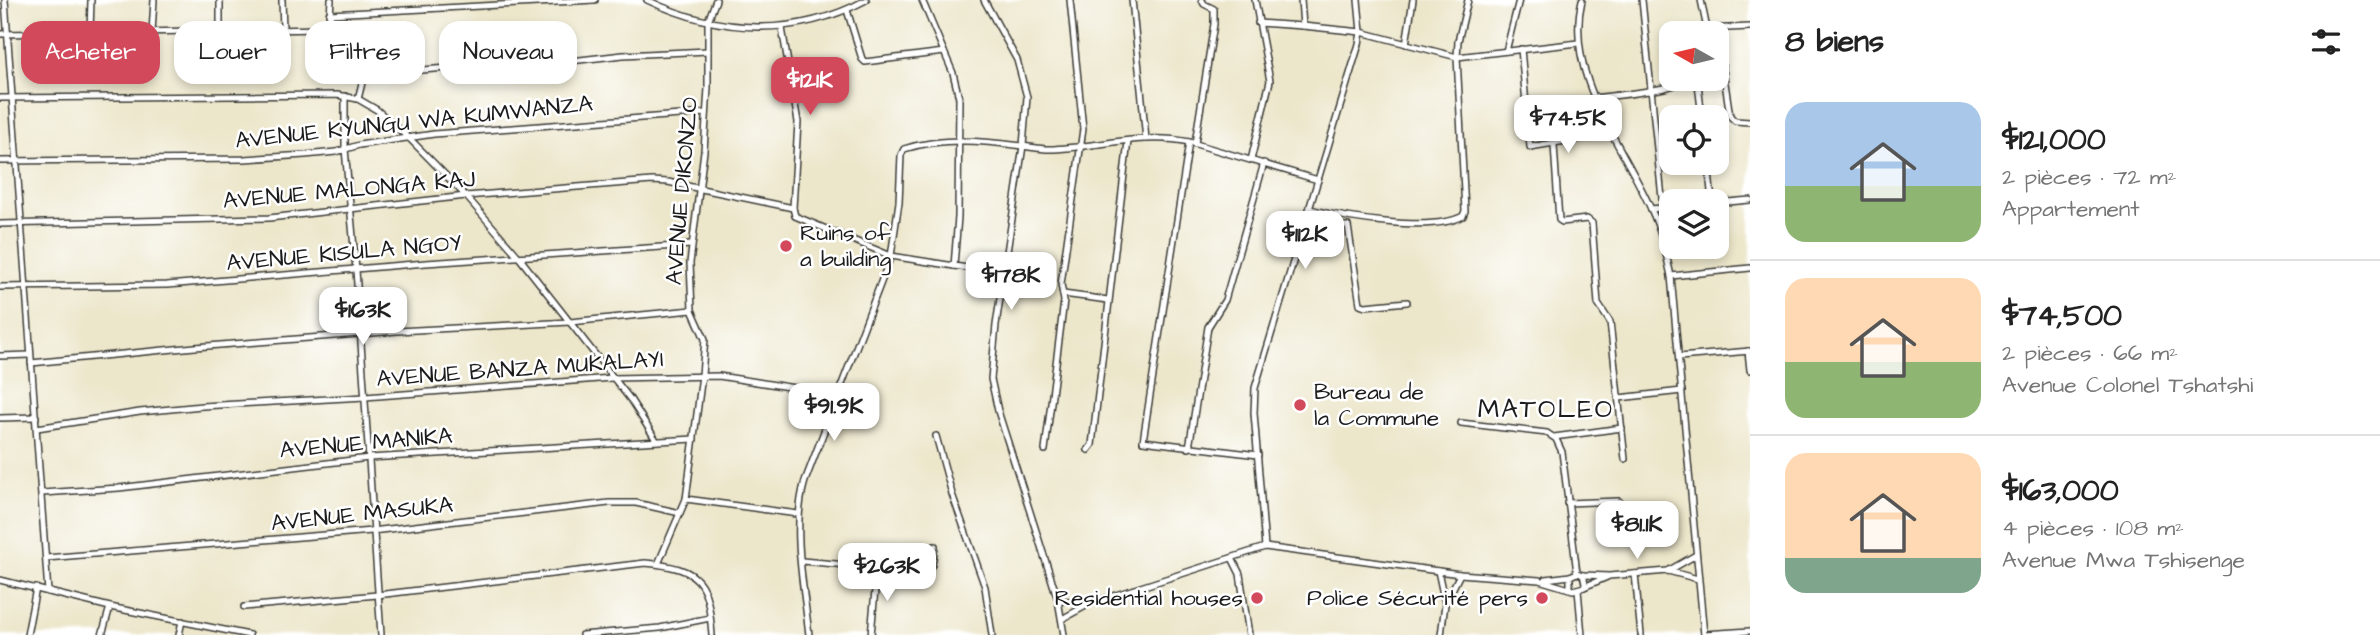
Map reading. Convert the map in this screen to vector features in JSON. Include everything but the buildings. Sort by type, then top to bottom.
[{"type":"street","points":[[5,0],[3,34],[12,99],[48,592]]},
{"type":"street","points":[[90,21],[91,0]]},
{"type":"street","points":[[153,21],[154,0]]},
{"type":"street","points":[[220,0],[220,21]]},
{"type":"street","points":[[282,0],[283,21]]},
{"type":"street","points":[[328,21],[331,0]]},
{"type":"street","points":[[328,14],[595,0]]},
{"type":"street","points":[[647,0],[678,13],[708,21],[782,28],[847,10],[854,3],[866,0]]},
{"type":"street","points":[[708,21],[716,0]]},
{"type":"street","points":[[922,0],[957,86],[958,217],[954,266]]},
{"type":"street","points":[[984,0],[1011,47],[1023,76],[1027,97],[1023,146],[996,325],[991,379],[1001,422],[1058,600],[1064,635]]},
{"type":"street","points":[[1045,450],[1064,299],[1061,284],[1083,115],[1070,0]]},
{"type":"street","points":[[1132,0],[1146,139]]},
{"type":"street","points":[[1202,0],[1214,9],[1214,24],[1143,441],[1258,455]]},
{"type":"street","points":[[1251,160],[1270,81],[1255,0]]},
{"type":"street","points":[[1301,0],[1303,26]]},
{"type":"street","points":[[1265,547],[1255,388],[1361,32],[1358,0]]},
{"type":"street","points":[[1406,44],[1413,0]]},
{"type":"street","points":[[1310,209],[1342,218],[1425,224],[1450,222],[1463,216],[1465,211],[1457,57],[1468,0]]},
{"type":"street","points":[[1506,51],[1519,0]]},
{"type":"street","points":[[1582,0],[1578,15],[1578,43],[1584,68],[1594,98],[1651,209],[1662,238],[1671,275],[1704,634],[1750,631]]},
{"type":"street","points":[[1642,0],[1661,189]]},
{"type":"street","points":[[1701,0],[1705,21]]},
{"type":"street","points":[[847,10],[865,62],[944,52]]},
{"type":"street","name":"AVENUE DIKONZO","points":[[658,564],[685,499],[702,375],[705,338],[692,310],[690,274],[706,113],[708,21]]},
{"type":"street","points":[[1258,23],[1361,32],[1457,57],[1578,43]]},
{"type":"street","points":[[1729,29],[1750,27]]},
{"type":"street","points":[[782,28],[797,122],[793,208],[797,218],[891,256],[1005,274]]},
{"type":"street","points":[[3,34],[21,34]]},
{"type":"street","points":[[1521,49],[1529,144],[1532,148],[1613,133]]},
{"type":"street","points":[[425,70],[510,68],[622,55],[708,51]]},
{"type":"street","points":[[1594,98],[1650,91],[1696,81],[1700,105]]},
{"type":"street","points":[[358,99],[362,84]]},
{"type":"street","points":[[1726,91],[1730,116],[1735,121],[1750,122]]},
{"type":"street","points":[[0,98],[144,95],[345,96],[372,106],[410,139],[466,196],[518,256],[636,406],[656,440]]},
{"type":"street","points":[[345,96],[345,149],[381,635]]},
{"type":"street","name":"AVENUE KYUNGU WA KUMWANZA","points":[[0,161],[244,159],[305,155],[458,132],[706,113]]},
{"type":"street","points":[[809,635],[798,514],[805,481],[891,256],[899,202],[902,152],[908,148],[959,140],[1040,149],[1172,139],[1192,142],[1318,180]]},
{"type":"street","points":[[1088,450],[1092,445],[1128,141]]},
{"type":"street","points":[[1554,145],[1560,221],[1587,219],[1591,223],[1598,301],[1610,322],[1625,458]]},
{"type":"street","points":[[1189,448],[1208,327],[1225,300],[1264,163]]},
{"type":"street","name":"AVENUE MALONGA KAJ","points":[[0,224],[269,218],[466,196],[652,181],[793,208]]},
{"type":"street","points":[[1729,201],[1750,200]]},
{"type":"street","points":[[1651,209],[1659,208]]},
{"type":"street","points":[[1297,254],[1340,226],[1348,226],[1360,304],[1367,306],[1407,302]]},
{"type":"street","name":"AVENUE KISULA NGOY","points":[[0,287],[167,285],[518,256],[691,245]]},
{"type":"street","points":[[1671,275],[1750,268]]},
{"type":"street","points":[[1063,294],[1108,300]]},
{"type":"street","points":[[31,363],[360,334],[570,322],[692,310]]},
{"type":"street","points":[[1679,357],[1749,351],[1750,370]]},
{"type":"street","points":[[0,356],[30,355]]},
{"type":"street","name":"AVENUE BANZA MUKALAYI","points":[[37,428],[140,412],[202,406],[365,397],[612,378],[702,375],[766,382],[821,393],[837,399]]},
{"type":"street","points":[[1619,398],[1682,391]]},
{"type":"street","points":[[0,418],[36,417]]},
{"type":"street","points":[[1461,423],[1547,433],[1554,437],[1562,452],[1567,503],[1580,574],[1585,579],[1581,589],[1582,635]]},
{"type":"street","points":[[1554,437],[1622,428]]},
{"type":"street","points":[[936,436],[952,494],[985,587],[992,635]]},
{"type":"street","name":"AVENUE MANIKA","points":[[42,494],[119,488],[369,458],[694,439]]},
{"type":"street","points":[[685,499],[798,514]]},
{"type":"street","points":[[1567,503],[1619,501]]},
{"type":"street","name":"AVENUE MASUKA","points":[[46,558],[372,531],[617,502],[636,503],[680,513]]},
{"type":"street","points":[[802,561],[928,571],[932,565],[935,546]]},
{"type":"street","points":[[1062,619],[1091,603],[1265,547],[1438,572],[1539,580],[1581,589],[1609,576]]},
{"type":"street","points":[[1668,571],[1696,555]]},
{"type":"street","points":[[1232,558],[1240,575],[1250,635]]},
{"type":"street","points":[[244,607],[377,595],[632,563],[658,564],[681,570],[699,579],[704,588],[712,635]]},
{"type":"street","points":[[871,635],[877,568]]},
{"type":"street","points":[[1539,580],[1580,574],[1609,576],[1668,571],[1698,579]]},
{"type":"street","points":[[1438,572],[1445,604]]},
{"type":"street","points":[[1441,635],[1445,604],[1460,574]]},
{"type":"street","points":[[1635,574],[1641,635]]},
{"type":"street","points":[[1570,576],[1570,587]]},
{"type":"street","points":[[0,580],[110,607],[249,635]]},
{"type":"street","points":[[27,635],[36,588]]},
{"type":"street","points":[[1058,600],[1091,603]]},
{"type":"street","points":[[102,635],[110,607]]},
{"type":"street","points":[[582,635],[660,631],[710,618]]},
{"type":"street","points":[[179,635],[182,621]]},
{"type":"place","name":"Ruins of a building","points":[[786,246]]},
{"type":"place","name":"Bureau de la Commune","points":[[1300,405]]},
{"type":"place","name":"Residential houses","points":[[1257,598]]},
{"type":"place","name":"Police Sécurité pers","points":[[1542,598]]},
{"type":"district","name":"MATOLEO","points":[[1546,409]]}]
